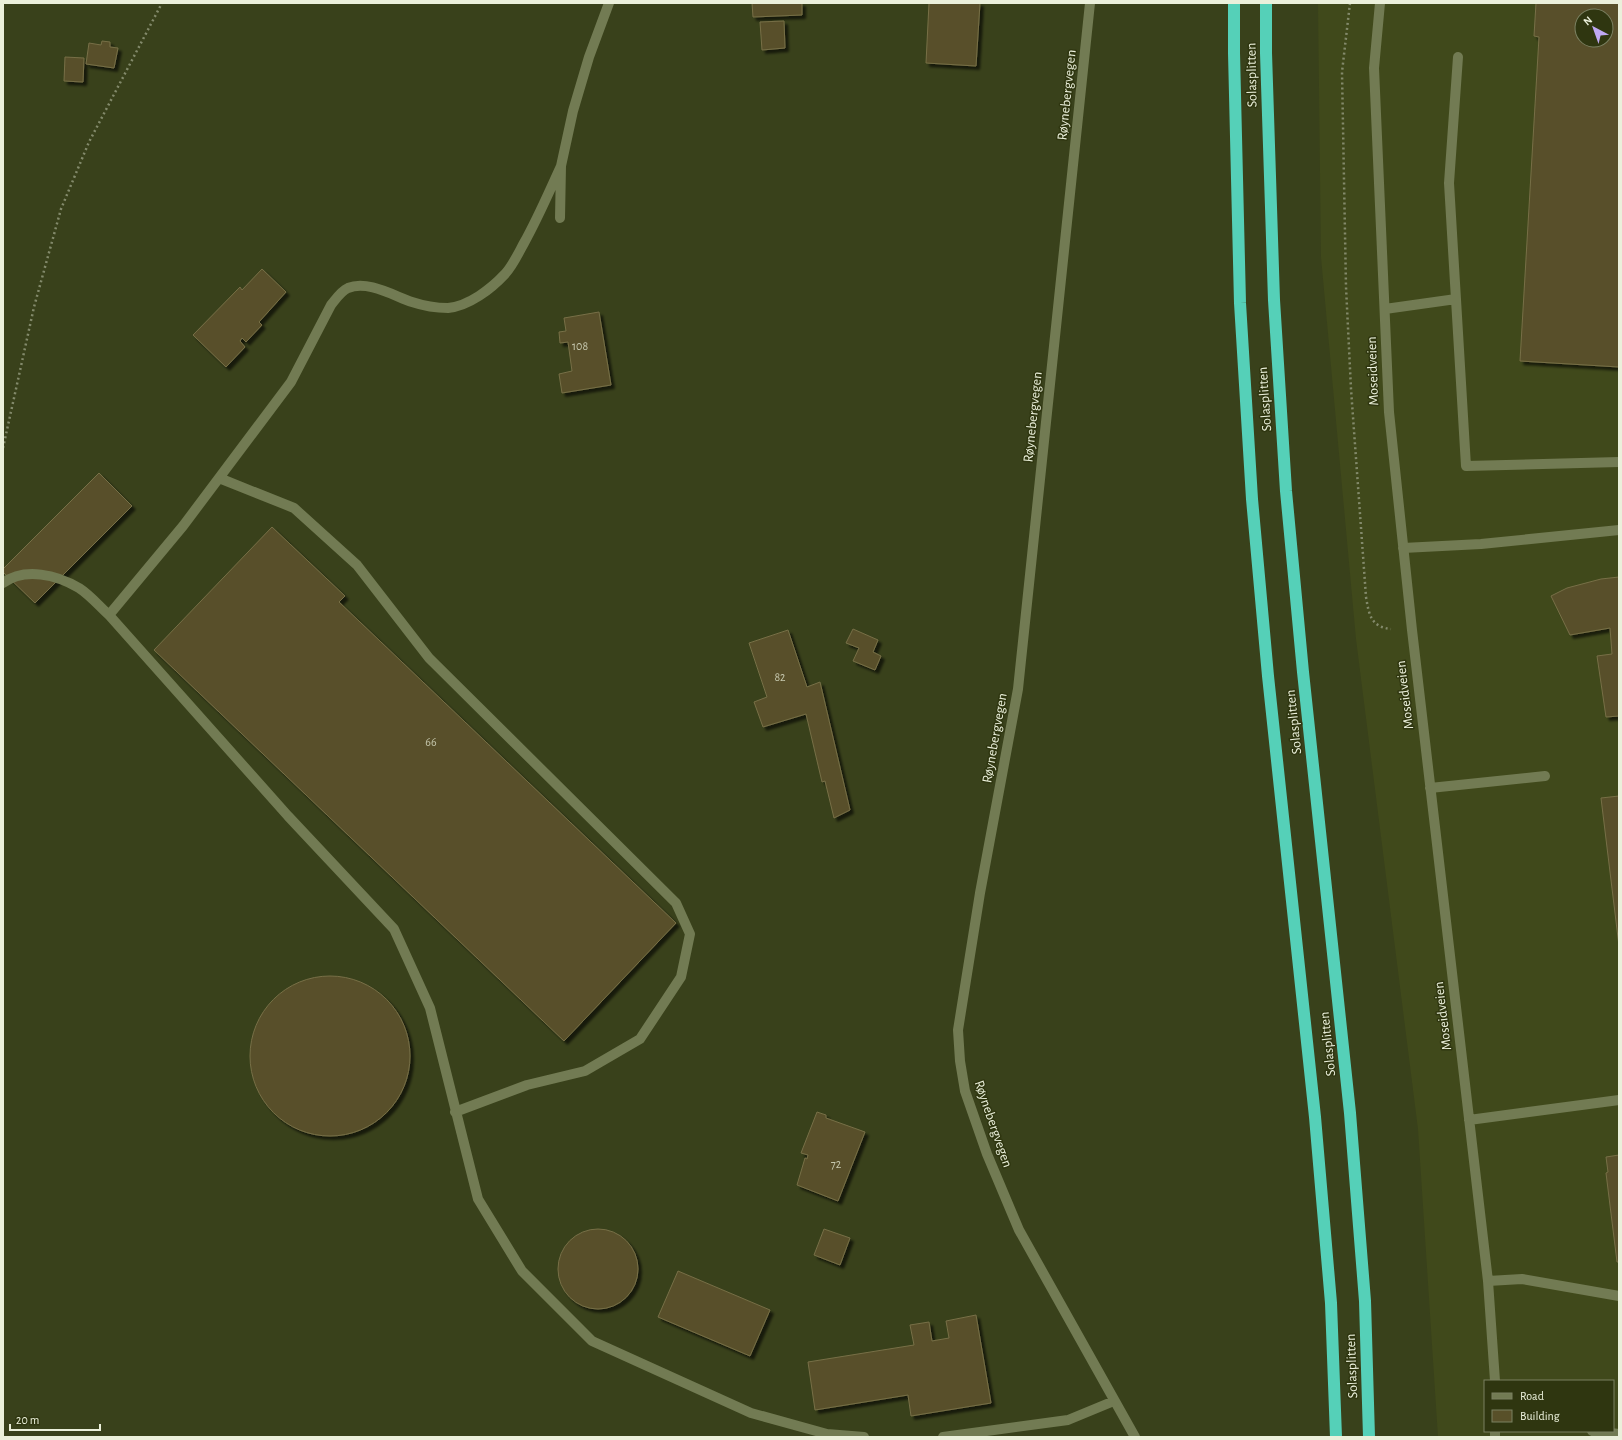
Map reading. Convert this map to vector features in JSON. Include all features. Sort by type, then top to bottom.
[{"type":"highway","name":"Solasplitten","points":[[1234,3],[1240,303],[1252,499],[1269,683],[1315,1117],[1331,1303],[1336,1437]]},
{"type":"highway","name":"Solasplitten","points":[[1266,3],[1266,53],[1274,300],[1286,491],[1350,1113],[1365,1301],[1369,1437]]},
{"type":"street","points":[[560,218],[561,166],[573,111],[589,57],[609,3]]},
{"type":"street","name":"Røynebergvegen","points":[[1090,3],[1018,689],[980,893],[958,1030],[960,1061],[965,1091],[987,1154],[1019,1230],[1135,1437]]},
{"type":"street","name":"Moseidveien","points":[[1380,3],[1374,68],[1389,412],[1430,788],[1488,1280],[1495,1380]]},
{"type":"street","points":[[1458,57],[1449,183],[1466,466],[1619,462]]},
{"type":"street","points":[[109,615],[183,526],[291,382],[331,305],[338,296],[348,288],[358,287],[376,288],[414,303],[432,307],[449,308],[471,300],[493,285],[506,273],[535,223],[561,166]]},
{"type":"street","points":[[1385,309],[1456,299]]},
{"type":"street","points":[[219,478],[294,508],[357,565],[429,658],[676,902],[690,934],[681,977],[640,1039],[586,1071],[527,1085],[456,1112]]},
{"type":"street","points":[[1403,548],[1481,544],[1619,530]]},
{"type":"street","points":[[3,583],[9,578],[30,573],[52,576],[80,589],[109,615],[288,816],[394,929],[430,1008],[478,1199],[522,1271],[592,1340],[751,1413],[827,1434],[864,1437]]},
{"type":"street","points":[[1430,788],[1545,776]]},
{"type":"street","points":[[1469,1120],[1619,1100]]},
{"type":"street","points":[[1488,1280],[1522,1279],[1619,1296]]},
{"type":"street","points":[[943,1437],[1068,1420],[1114,1401]]},
{"type":"street","points":[[1601,1432],[1619,1434]]},
{"type":"path","points":[[3,448],[34,307],[61,208],[89,142],[162,3]]},
{"type":"path","points":[[1350,3],[1342,72],[1346,287],[1351,389],[1366,597],[1368,614],[1375,624],[1386,629],[1398,630]]},
{"type":"shaded area","points":[[1318,3],[1619,3],[1619,1437],[1438,1437],[1418,1129],[1356,639],[1321,257]]},
{"type":"building","points":[[752,3],[802,3],[802,15],[753,17]]},
{"type":"building","points":[[929,3],[980,3],[976,66],[926,63]]},
{"type":"building","points":[[1536,3],[1619,3],[1619,367],[1520,361],[1539,37],[1534,36]]},
{"type":"building","points":[[784,21],[785,48],[762,50],[760,22]]},
{"type":"building","points":[[102,41],[110,42],[110,47],[118,48],[114,68],[86,64],[89,43],[101,45]]},
{"type":"building","points":[[65,57],[84,58],[83,82],[64,81]]},
{"type":"building","points":[[262,269],[286,292],[259,322],[262,325],[246,342],[242,338],[240,341],[245,347],[226,367],[193,335],[240,287],[242,290]]},
{"type":"building","points":[[599,312],[611,385],[562,393],[559,374],[572,371],[568,342],[560,343],[559,332],[566,331],[564,318]]},
{"type":"building","points":[[99,473],[132,506],[35,603],[3,572],[3,569]]},
{"type":"building","points":[[272,527],[345,596],[339,602],[676,923],[564,1041],[154,650]]},
{"type":"building","points":[[1619,577],[1619,716],[1606,717],[1597,656],[1612,654],[1610,628],[1570,635],[1551,596],[1567,588],[1601,579]]},
{"type":"building","points":[[853,629],[878,640],[873,652],[881,656],[875,670],[853,661],[859,648],[846,643]]},
{"type":"building","points":[[788,630],[807,687],[820,682],[850,810],[834,818],[825,781],[822,782],[806,714],[763,727],[754,702],[767,697],[749,643]]},
{"type":"building","points":[[1619,796],[1619,946],[1601,798]]},
{"type":"building","points":[[338,976],[353,979],[368,985],[387,999],[397,1011],[404,1025],[409,1040],[409,1072],[404,1087],[397,1101],[387,1113],[375,1123],[353,1133],[338,1136],[322,1136],[307,1133],[285,1123],[273,1113],[263,1101],[251,1072],[250,1048],[253,1033],[263,1011],[273,999],[285,989],[314,977]]},
{"type":"building","points":[[817,1112],[826,1115],[826,1118],[865,1132],[838,1201],[797,1185],[805,1158],[807,1159],[808,1155],[801,1153]]},
{"type":"building","points":[[1619,1155],[1619,1262],[1617,1262],[1606,1173],[1608,1172],[1606,1157]]},
{"type":"building","points":[[598,1229],[613,1232],[626,1241],[635,1254],[638,1269],[635,1284],[626,1297],[613,1306],[598,1309],[583,1306],[570,1297],[561,1284],[558,1269],[561,1254],[570,1241],[583,1232]]},
{"type":"building","points":[[824,1229],[850,1238],[840,1265],[814,1255]]},
{"type":"building","points":[[678,1271],[770,1310],[750,1356],[658,1317]]},
{"type":"building","points":[[976,1315],[991,1403],[911,1416],[908,1395],[815,1410],[808,1362],[914,1345],[910,1325],[929,1322],[932,1341],[949,1338],[946,1321]]}]
